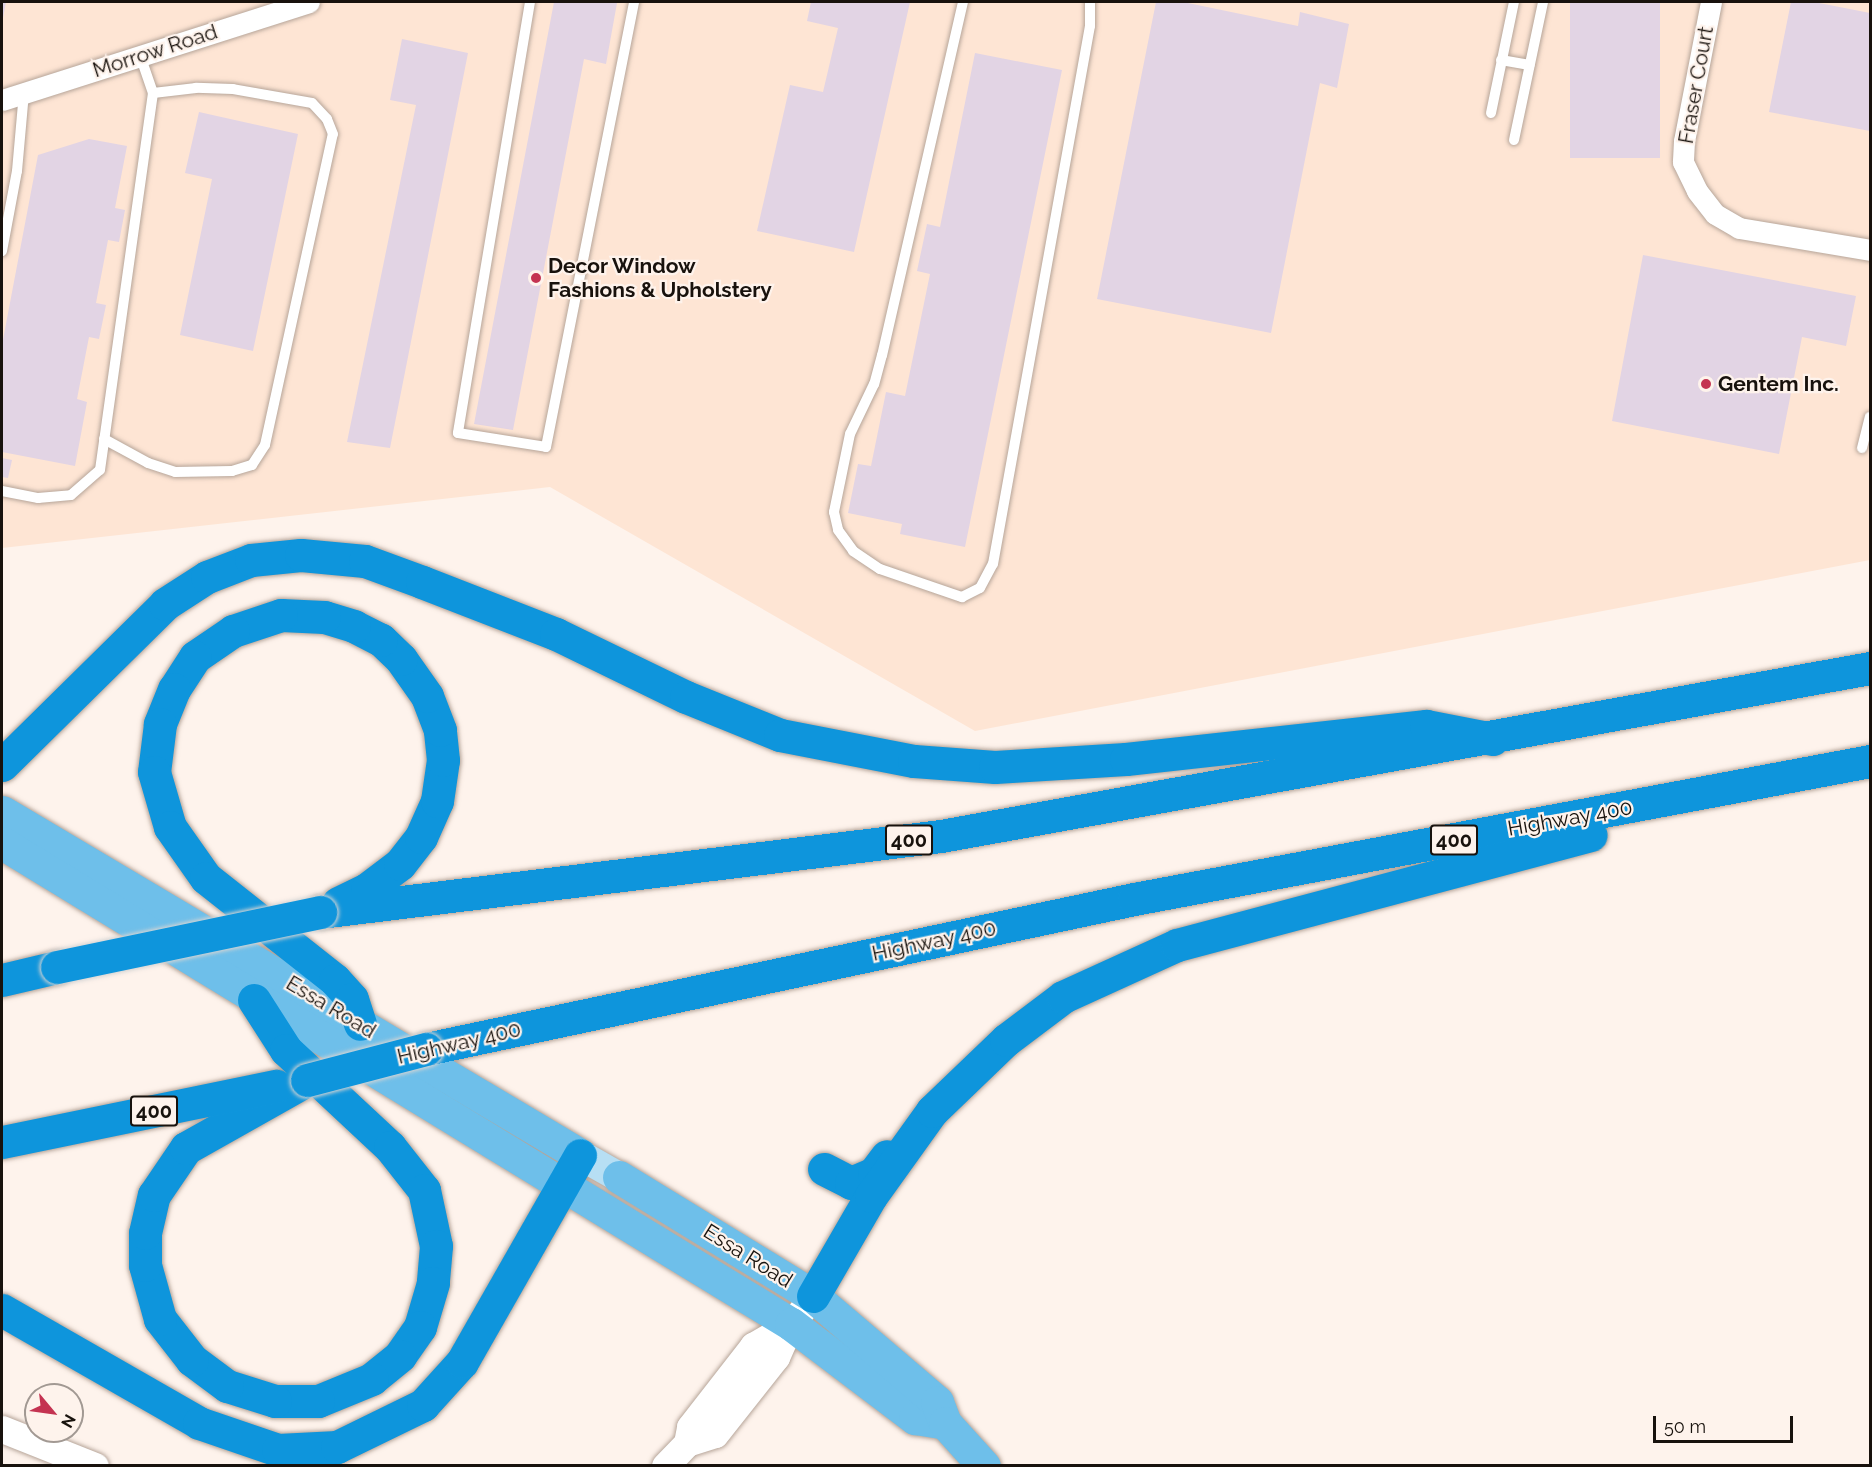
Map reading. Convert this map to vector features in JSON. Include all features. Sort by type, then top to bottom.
[{"type":"highway","points":[[2,765],[165,604],[207,577],[251,560],[301,555],[365,561],[422,582],[556,634],[686,697],[780,735],[914,761],[995,767],[1126,759],[1426,726],[1493,739]]},
{"type":"highway","points":[[320,912],[375,883],[400,864],[421,837],[437,801],[443,760],[440,730],[427,696],[401,659],[381,640],[354,626],[324,617],[281,615],[233,631],[195,657],[174,689],[160,724],[154,772],[170,827],[206,878],[335,980],[352,999],[360,1024]]},
{"type":"highway","name":"400","points":[[2,980],[320,912],[941,836],[1493,739],[1870,668]]},
{"type":"highway","name":"Highway 400","points":[[2,1142],[307,1080],[426,1049],[1134,899],[1774,781],[1870,761]]},
{"type":"highway","points":[[813,1296],[871,1196],[932,1112],[1006,1040],[1063,997],[1177,945],[1623,826],[1774,781]]},
{"type":"highway","points":[[254,1000],[286,1050],[390,1148],[424,1190],[436,1246],[433,1283],[420,1327],[400,1356],[372,1379],[318,1401],[274,1401],[227,1386],[192,1360],[160,1319],[145,1264],[145,1233],[154,1195],[186,1148],[307,1080]]},
{"type":"highway","points":[[824,1169],[851,1183],[866,1179],[882,1164],[908,1127],[932,1112]]},
{"type":"highway","points":[[2,1311],[199,1423],[278,1450],[337,1447],[423,1405],[462,1362],[580,1155]]},
{"type":"main road","name":"Essa Road","points":[[2,812],[619,1177],[813,1296],[937,1402],[945,1422],[984,1466]]},
{"type":"main road","name":"Essa Road","points":[[2,843],[254,1000],[474,1130],[563,1187],[792,1324],[915,1418],[945,1422]]},
{"type":"street","name":"Morrow Road","points":[[2,100],[309,2]]},
{"type":"street","name":"Fraser Court","points":[[1711,2],[1684,141],[1683,162],[1697,191],[1715,214],[1738,228],[1870,250]]},
{"type":"street","name":"Essa Road","points":[[792,1324],[813,1296]]},
{"type":"street","points":[[665,1466],[687,1443],[690,1427],[753,1346],[792,1324]]},
{"type":"street","points":[[2,1429],[95,1466]]},
{"type":"lane","points":[[530,2],[458,433],[546,447],[634,2]]},
{"type":"lane","points":[[963,2],[879,364],[850,434],[834,512],[838,530],[862,557],[880,569],[962,597],[980,588],[993,564],[1090,26],[1090,2]]},
{"type":"lane","points":[[1491,113],[1514,2]]},
{"type":"lane","points":[[1514,140],[1543,2]]},
{"type":"lane","points":[[2,491],[38,498],[71,495],[100,470],[153,93],[140,56]]},
{"type":"lane","points":[[1501,60],[1530,65]]},
{"type":"lane","points":[[104,439],[148,463],[175,472],[232,471],[252,465],[265,445],[333,134],[327,119],[312,103],[233,89],[196,88],[153,93]]},
{"type":"lane","points":[[2,251],[17,171],[24,93]]},
{"type":"lane","points":[[1862,448],[1870,417]]},
{"type":"shaded area","points":[[2,2],[1870,2],[1870,560],[975,731],[550,487],[2,548]]},
{"type":"building","points":[[2,2],[6,2],[3,18],[2,18]]},
{"type":"building","points":[[554,2],[617,3],[606,64],[584,59],[513,430],[474,424]]},
{"type":"building","points":[[811,2],[910,2],[854,252],[757,231],[790,85],[823,92],[838,28],[807,21]]},
{"type":"building","points":[[1156,2],[1183,2],[1298,26],[1300,12],[1349,24],[1337,88],[1320,83],[1271,333],[1097,299]]},
{"type":"building","points":[[1570,2],[1660,2],[1660,158],[1570,158]]},
{"type":"building","points":[[1791,2],[1814,2],[1870,13],[1870,131],[1769,112]]},
{"type":"building","points":[[402,39],[468,53],[390,448],[347,442],[416,105],[390,100]]},
{"type":"building","points":[[975,53],[1062,70],[965,547],[900,534],[902,524],[848,513],[858,464],[871,466],[886,392],[905,396],[930,274],[917,271],[927,224],[940,227]]},
{"type":"building","points":[[199,112],[298,134],[253,351],[180,335],[212,179],[185,173]]},
{"type":"building","points":[[89,139],[127,146],[115,208],[125,210],[119,242],[108,240],[96,303],[106,305],[99,339],[89,337],[77,399],[87,402],[75,466],[2,452],[2,345],[38,155]]},
{"type":"building","name":"Gentem Inc.","points":[[1643,255],[1856,296],[1846,346],[1802,337],[1779,454],[1612,421]]},
{"type":"building","points":[[2,458],[12,460],[8,478],[2,477]]},
{"type":"place","name":"Decor Window Fashions & Upholstery","points":[[536,278]]},
{"type":"place","name":"Gentem Inc.","points":[[1706,384]]}]
